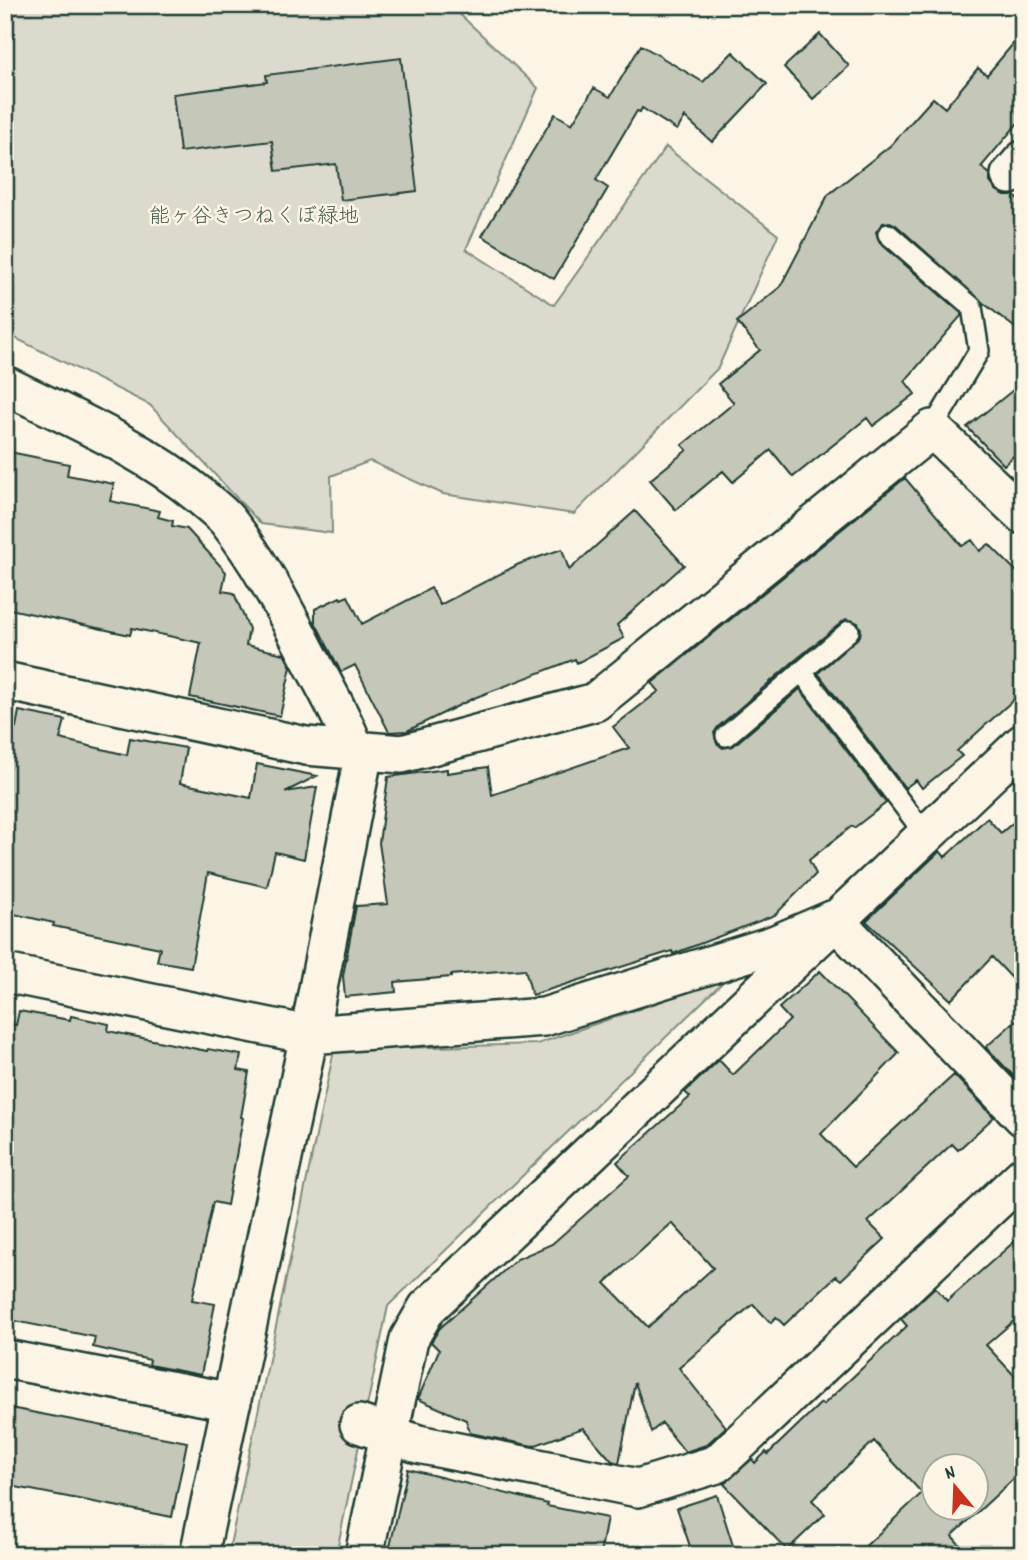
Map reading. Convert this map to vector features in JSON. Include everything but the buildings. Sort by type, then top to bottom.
[{"type":"street","points":[[5,385],[174,475],[225,517],[259,564],[356,750],[361,767],[309,1035],[199,1555]]},
{"type":"street","points":[[5,681],[306,746],[402,754],[595,702],[932,429],[1019,502]]},
{"type":"street","points":[[364,1555],[374,1430],[409,1339],[427,1308],[834,919],[1023,743]]},
{"type":"street","points":[[5,972],[309,1035],[544,1017],[773,945],[834,919]]},
{"type":"street","points":[[834,919],[1023,1117]]},
{"type":"street","points":[[374,1430],[418,1444],[638,1488],[717,1464],[1023,1176]]},
{"type":"street","points":[[5,1359],[232,1402]]},
{"type":"lane","points":[[888,234],[972,307],[979,351],[932,429]]},
{"type":"lane","points":[[726,736],[849,631]]},
{"type":"lane","points":[[801,671],[925,834]]},
{"type":"green space","name":"能ヶ谷きつねくぼ緑地","points":[[5,5],[450,5],[538,88],[466,249],[554,305],[666,147],[778,235],[718,368],[574,514],[443,494],[370,461],[331,476],[332,533],[261,524],[150,405],[5,333]]},
{"type":"green space","points":[[726,979],[388,1306],[336,1555],[228,1555],[334,1050],[537,1044]]}]
